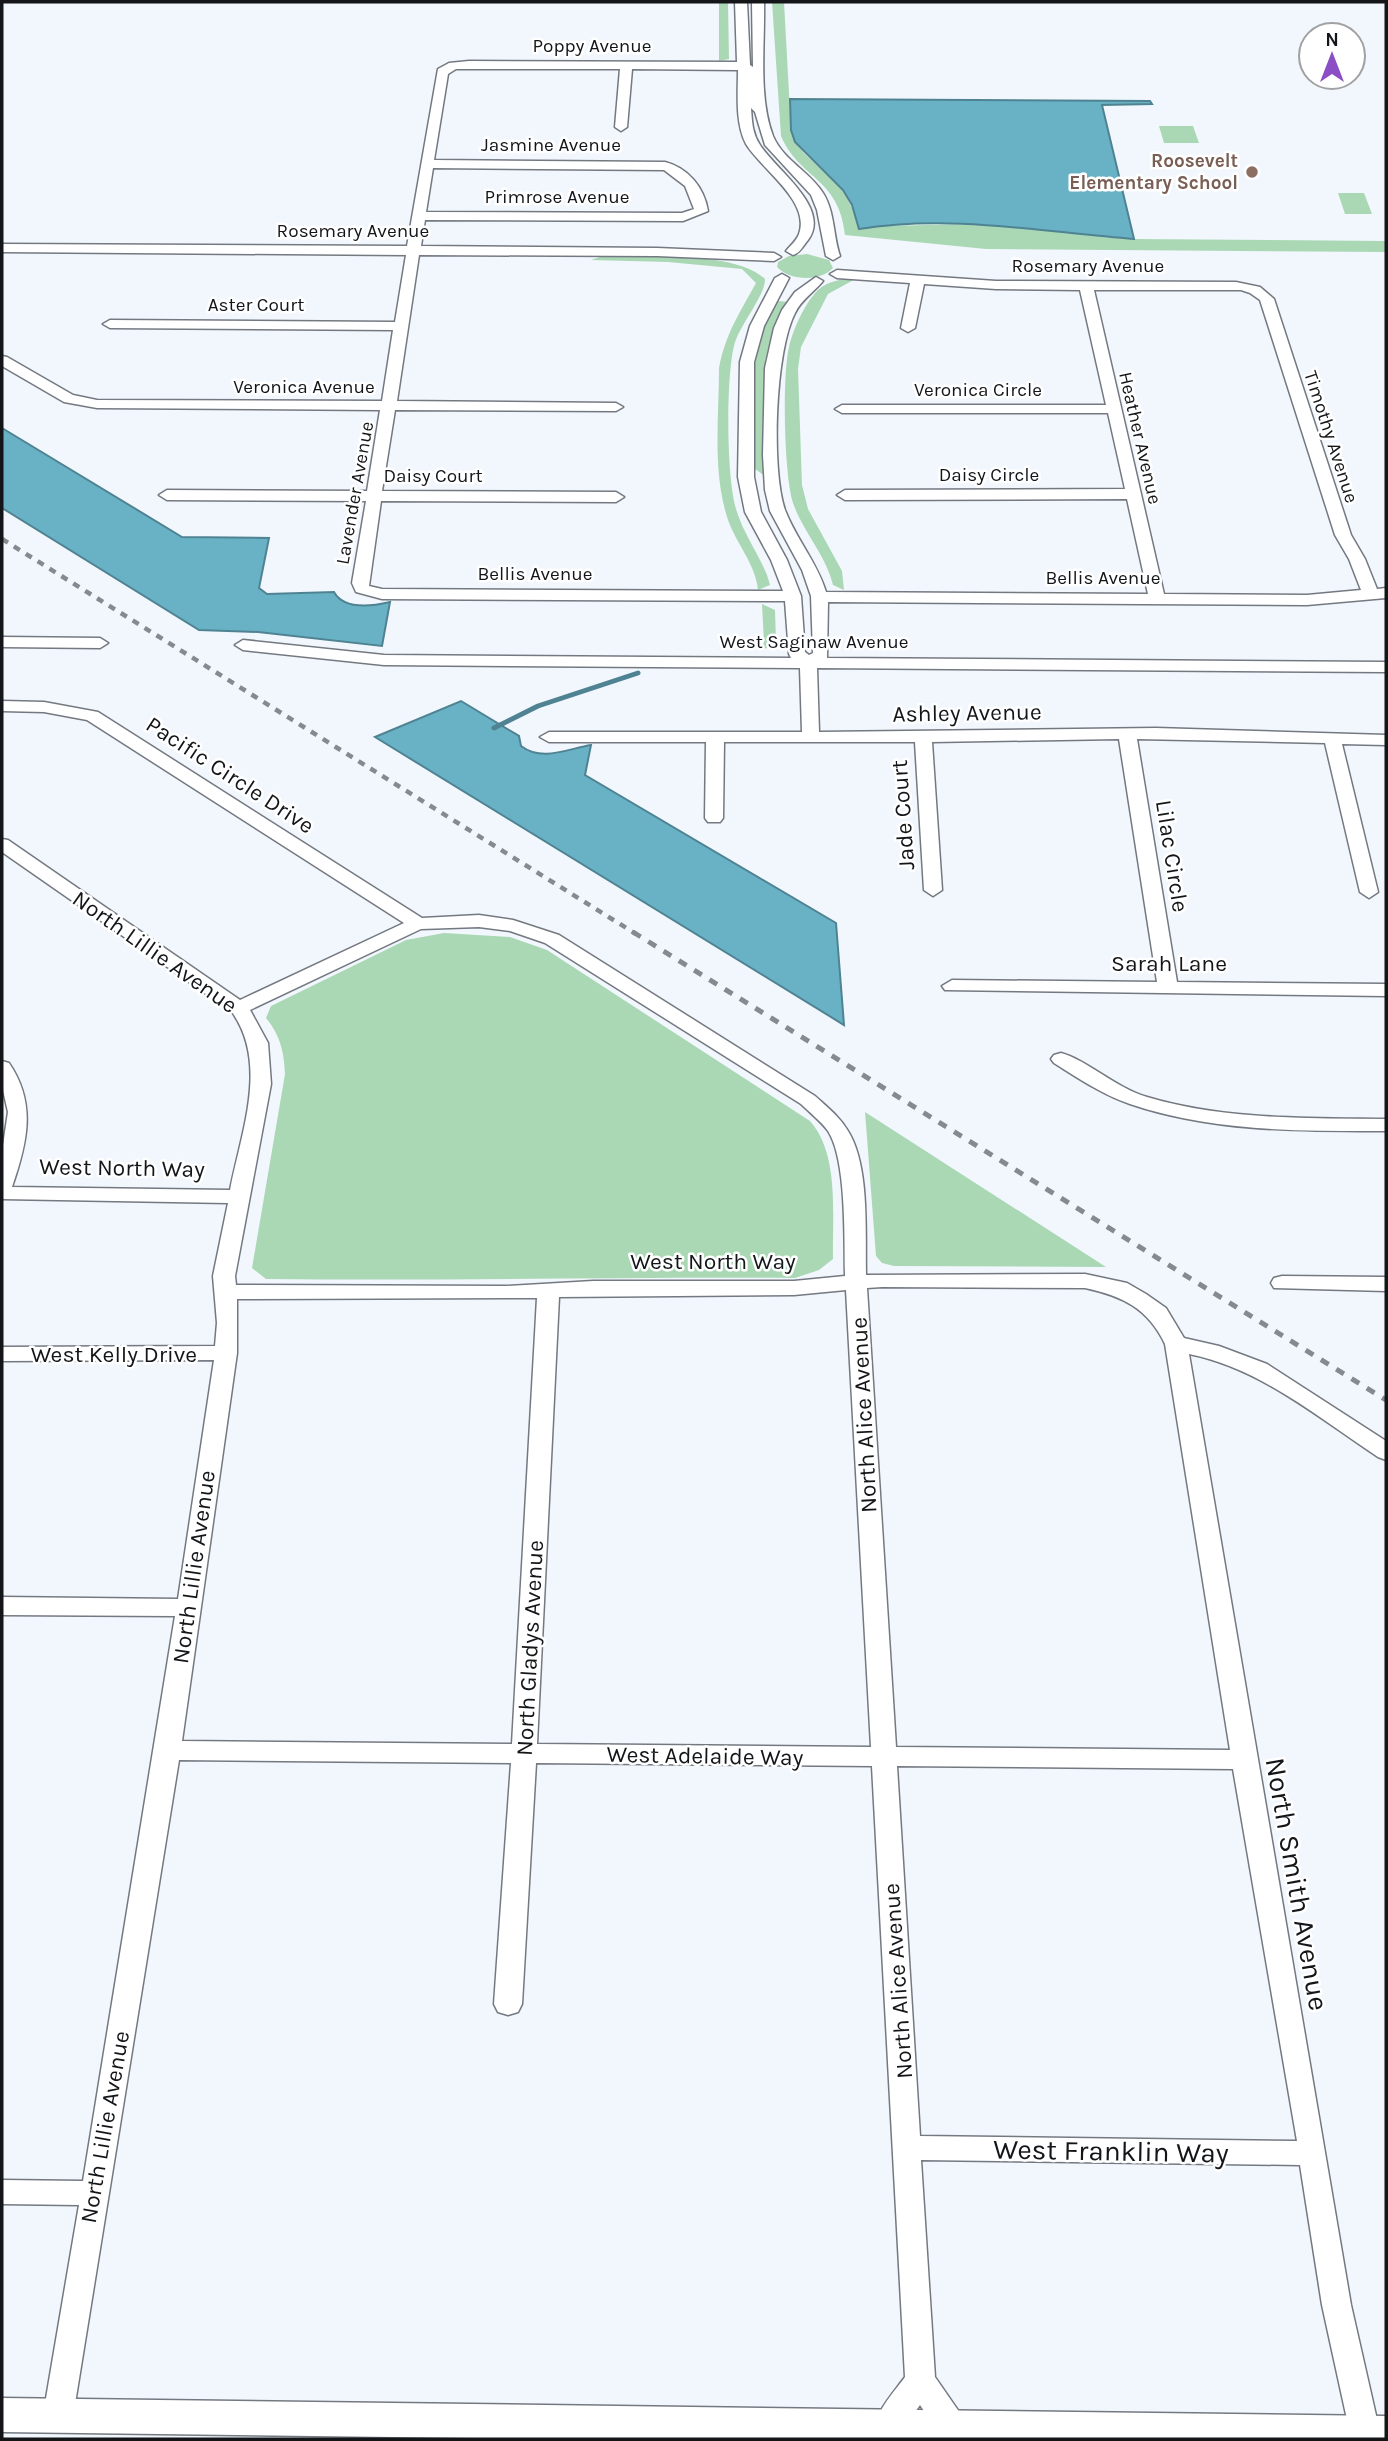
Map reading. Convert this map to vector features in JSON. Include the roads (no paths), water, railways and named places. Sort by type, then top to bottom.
[{"type":"main road","points":[[2,2415],[889,2433],[1376,2433]]},
{"type":"street","points":[[741,2],[744,121],[750,143],[759,156],[791,187],[806,214],[808,225],[805,238],[775,269],[747,362],[746,477],[753,512],[779,560],[793,596],[797,654],[808,663],[811,737]]},
{"type":"street","points":[[758,2],[763,113],[767,137],[777,153],[811,187],[821,202],[829,226],[828,243],[838,264]]},
{"type":"street","name":"Poppy Avenue","points":[[442,72],[453,66],[469,65],[743,66]]},
{"type":"street","points":[[621,127],[626,65]]},
{"type":"street","points":[[743,66],[753,72],[754,102],[763,113]]},
{"type":"street","name":"Lavender Avenue","points":[[362,589],[360,576],[442,72]]},
{"type":"street","name":"Jasmine Avenue","points":[[428,164],[651,165],[674,169],[698,197],[701,211],[694,216]]},
{"type":"street","name":"Primrose Avenue","points":[[420,216],[694,216]]},
{"type":"street","name":"Rosemary Avenue","points":[[2,248],[657,252],[704,255],[775,269],[816,281]]},
{"type":"street","points":[[793,251],[812,251],[838,264]]},
{"type":"street","points":[[808,663],[821,655],[819,597],[809,569],[782,520],[771,480],[774,349],[787,316],[806,287],[838,264]]},
{"type":"street","name":"Rosemary Avenue","points":[[838,264],[918,279],[977,284],[1230,286],[1258,291]]},
{"type":"street","points":[[908,328],[918,279]]},
{"type":"street","name":"Heather Avenue","points":[[1086,285],[1157,599]]},
{"type":"street","name":"Timothy Avenue","points":[[1258,291],[1266,299],[1343,535],[1378,594]]},
{"type":"street","name":"Aster Court","points":[[110,324],[401,326]]},
{"type":"street","name":"Veronica Avenue","points":[[2,360],[69,399],[97,404],[616,407]]},
{"type":"street","name":"Veronica Circle","points":[[842,409],[1113,409]]},
{"type":"street","points":[[746,477],[761,481],[770,513],[782,520]]},
{"type":"street","name":"Daisy Circle","points":[[845,495],[1133,494]]},
{"type":"street","name":"Daisy Court","points":[[167,495],[616,497]]},
{"type":"street","name":"Bellis Avenue","points":[[362,589],[382,594],[793,596]]},
{"type":"street","name":"Bellis Avenue","points":[[819,597],[1307,600],[1378,594]]},
{"type":"street","points":[[2,642],[100,643]]},
{"type":"street","name":"West Saginaw Avenue","points":[[243,645],[384,660],[1386,667]]},
{"type":"street","name":"Pacific Circle Drive","points":[[2,706],[44,707],[92,716],[418,924]]},
{"type":"street","name":"Ashley Avenue","points":[[549,737],[923,737],[1127,733],[1386,740]]},
{"type":"street","name":"Lilac Circle","points":[[1127,733],[1168,988]]},
{"type":"street","points":[[714,818],[715,736]]},
{"type":"street","name":"Jade Court","points":[[923,737],[933,890]]},
{"type":"street","points":[[1332,738],[1369,892]]},
{"type":"street","name":"North Lillie Avenue","points":[[2,844],[239,1008],[258,1037],[262,1065],[224,1276],[228,1323],[226,1353],[168,1750],[58,2416]]},
{"type":"street","name":"North Alice Avenue","points":[[239,1008],[418,924],[479,921],[513,926],[552,939],[808,1100],[827,1116],[840,1134],[847,1155],[856,1281],[920,2380]]},
{"type":"street","name":"Sarah Lane","points":[[952,986],[1386,990]]},
{"type":"street","points":[[1061,1059],[1093,1080],[1135,1099],[1184,1112],[1237,1122],[1386,1125]]},
{"type":"street","points":[[2,1067],[16,1096],[20,1116],[2,1186]]},
{"type":"street","name":"West North Way","points":[[2,1193],[240,1197]]},
{"type":"street","name":"West North Way","points":[[224,1292],[548,1292],[593,1288],[794,1287],[856,1281],[1102,1283],[1119,1288],[1158,1313],[1176,1344]]},
{"type":"street","points":[[1282,1283],[1386,1284]]},
{"type":"street","name":"North Gladys Avenue","points":[[508,2004],[548,1292]]},
{"type":"street","points":[[1176,1344],[1211,1351],[1258,1370],[1386,1452]]},
{"type":"street","name":"North Smith Avenue","points":[[1176,1344],[1243,1760],[1350,2378],[1376,2433]]},
{"type":"street","name":"West Kelly Drive","points":[[2,1354],[226,1353]]},
{"type":"street","points":[[2,1606],[188,1608]]},
{"type":"street","name":"West Adelaide Way","points":[[168,1750],[1243,1760]]},
{"type":"street","name":"West Franklin Way","points":[[908,2148],[1313,2153]]},
{"type":"street","points":[[2,2192],[94,2193]]},
{"type":"street","points":[[889,2433],[920,2380],[951,2433]]},
{"type":"water","points":[[790,99],[1150,101],[1152,104],[1102,105],[1134,239],[962,224],[928,223],[859,229],[852,205],[843,190],[795,142],[791,130]]},
{"type":"water","points":[[2,428],[182,537],[269,538],[259,588],[267,594],[334,592],[345,602],[352,604],[390,602],[382,646],[258,632],[199,630],[2,508]]},
{"type":"water","points":[[461,701],[519,736],[521,746],[529,751],[546,754],[591,745],[585,775],[836,923],[844,1025],[375,737]]},
{"type":"waterway","points":[[494,728],[538,706],[638,673]]},
{"type":"railway","points":[[2,539],[636,934]]},
{"type":"railway","points":[[633,932],[1386,1400]]},
{"type":"place","name":"Roosevelt Elementary School","points":[[1252,172]]}]
